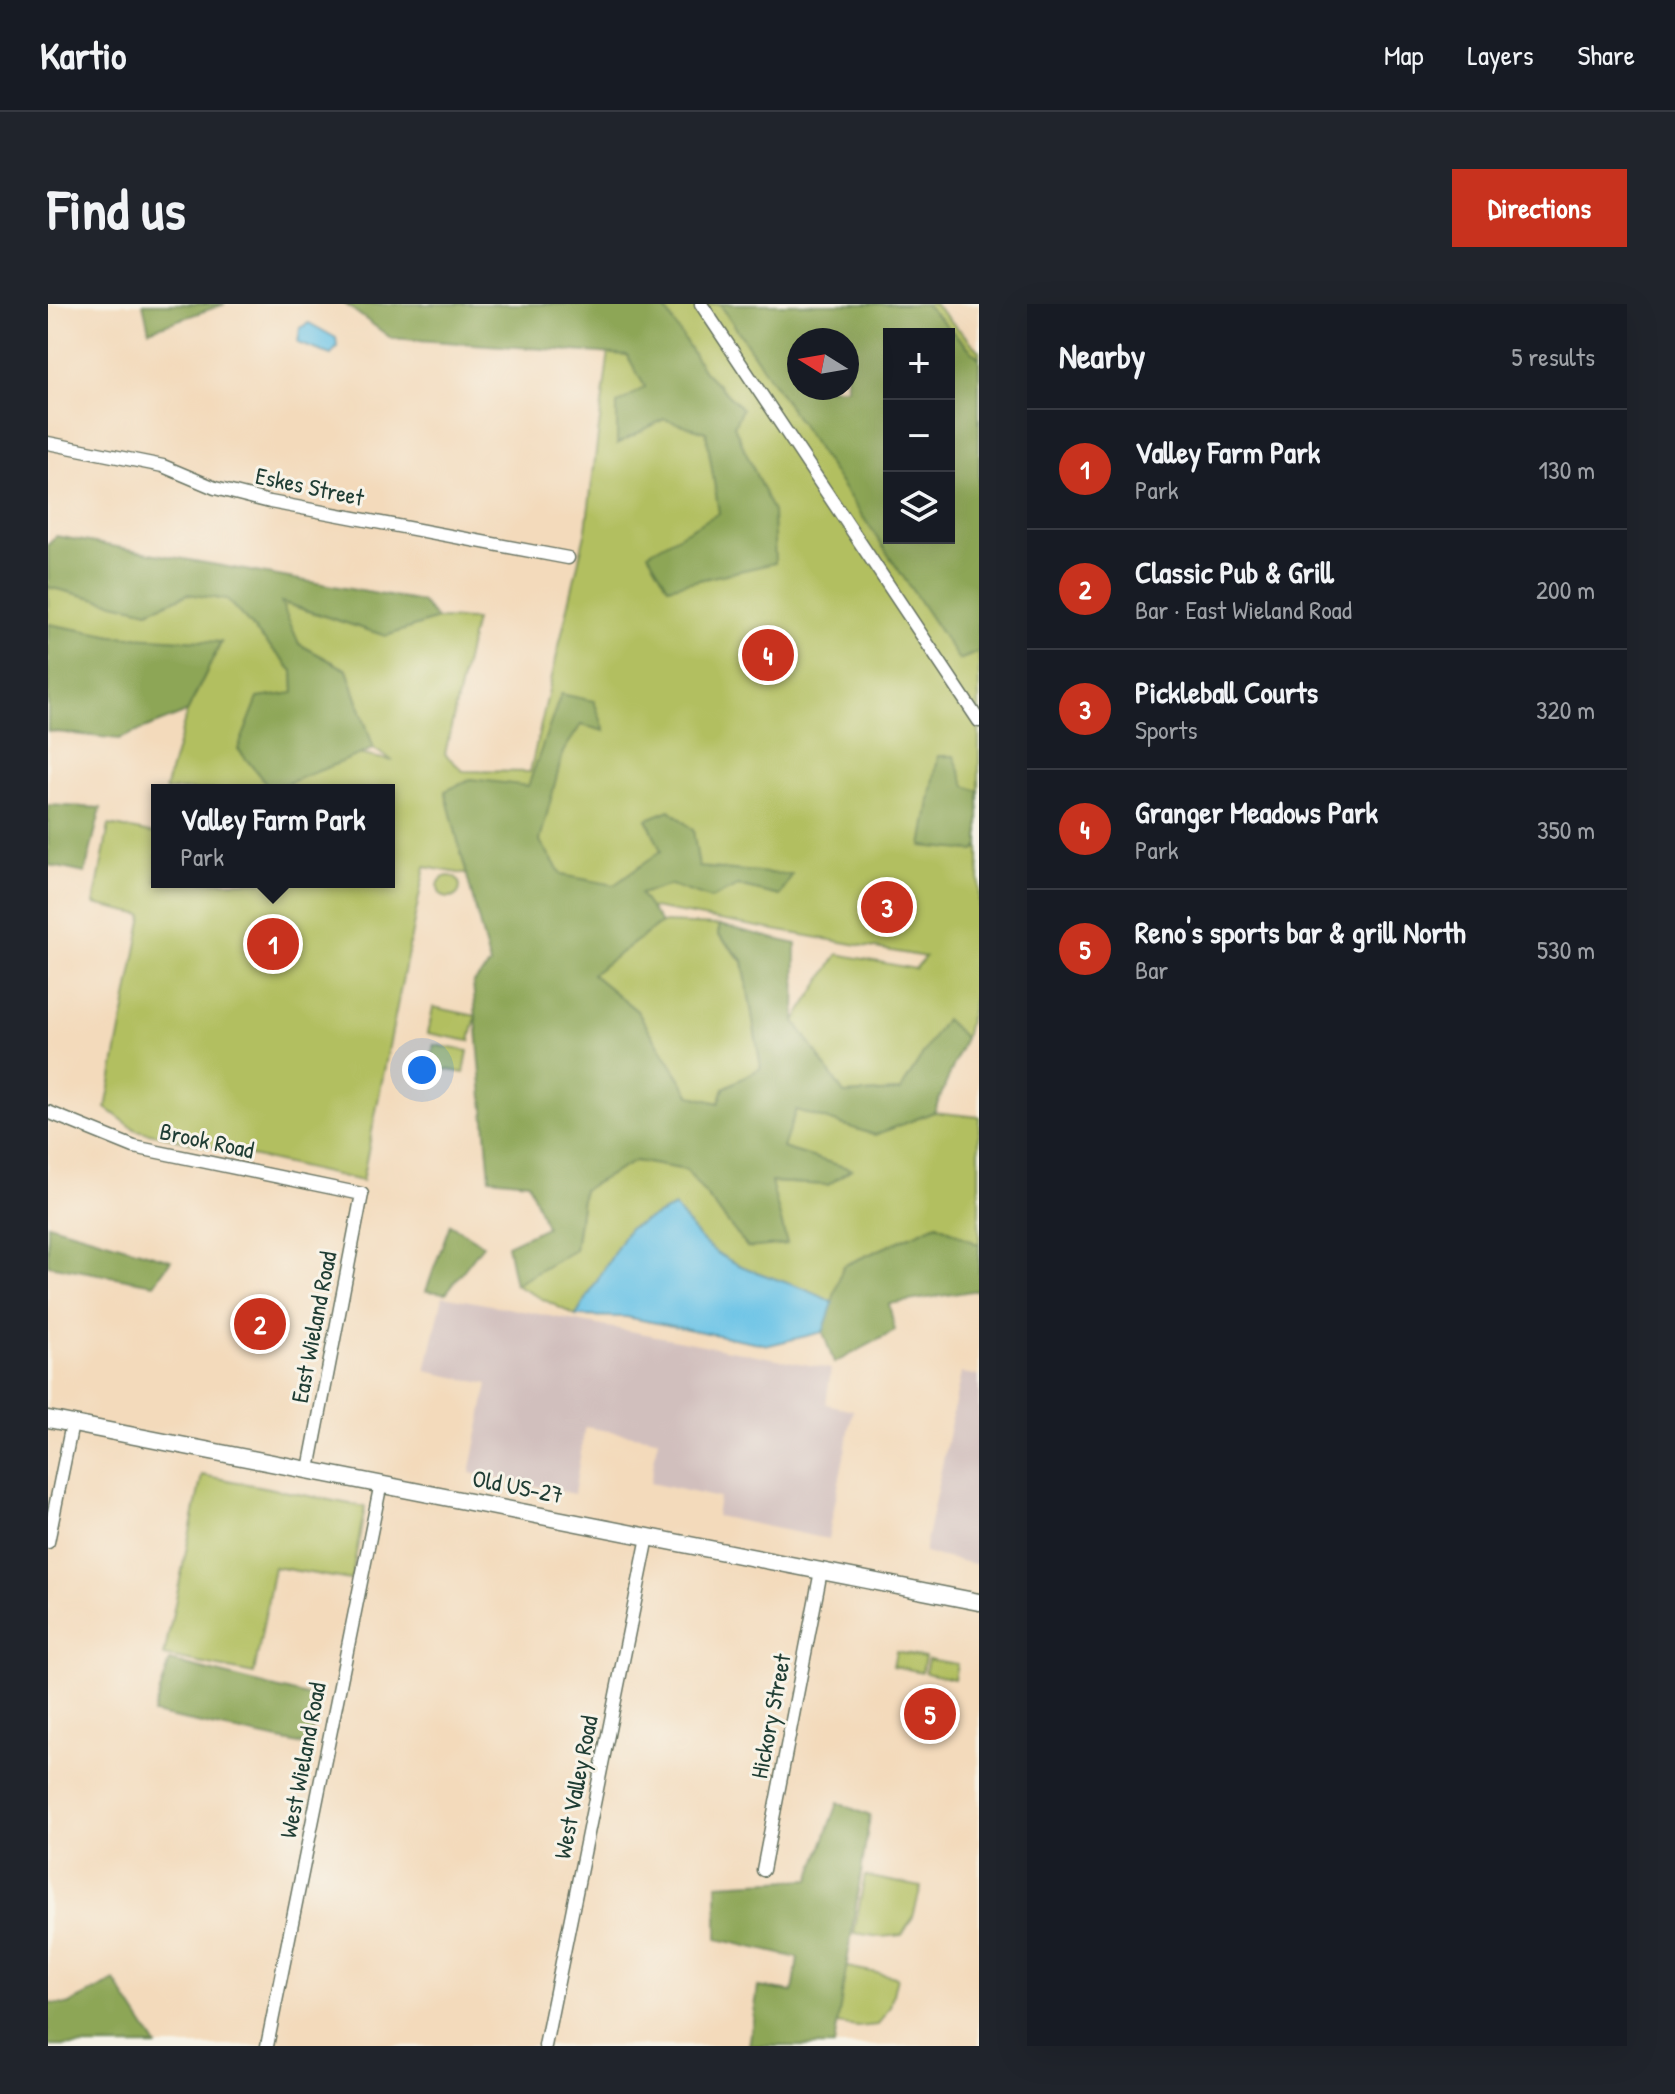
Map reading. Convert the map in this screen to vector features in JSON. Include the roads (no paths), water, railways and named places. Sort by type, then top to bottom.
[{"type":"main road","name":"Old US-27","points":[[48,1419],[979,1602]]},
{"type":"street","points":[[701,304],[979,721]]},
{"type":"street","name":"Eskes Street","points":[[48,443],[163,466],[215,488],[270,502],[568,558]]},
{"type":"street","name":"Brook Road","points":[[48,1112],[134,1147],[362,1194]]},
{"type":"street","name":"East Wieland Road","points":[[309,1469],[362,1194]]},
{"type":"street","points":[[48,1542],[72,1424]]},
{"type":"street","name":"West Wieland Road","points":[[267,2046],[381,1483]]},
{"type":"street","name":"West Valley Road","points":[[545,2046],[648,1537]]},
{"type":"street","name":"Hickory Street","points":[[763,1870],[821,1571]]},
{"type":"water","points":[[309,323],[336,338],[337,347],[331,355],[298,343],[300,328]]},
{"type":"water","points":[[675,1207],[699,1237],[722,1256],[833,1303],[823,1332],[769,1345],[626,1317],[576,1316],[629,1228]]},
{"type":"place","name":"Granger Meadows Park","points":[[768,655]]},
{"type":"place","name":"Pickleball Courts","points":[[887,907]]},
{"type":"place","name":"Valley Farm Park","points":[[273,944]]},
{"type":"place","name":"Classic Pub & Grill","points":[[260,1324]]},
{"type":"place","name":"Reno's sports bar & grill North","points":[[930,1714]]}]
